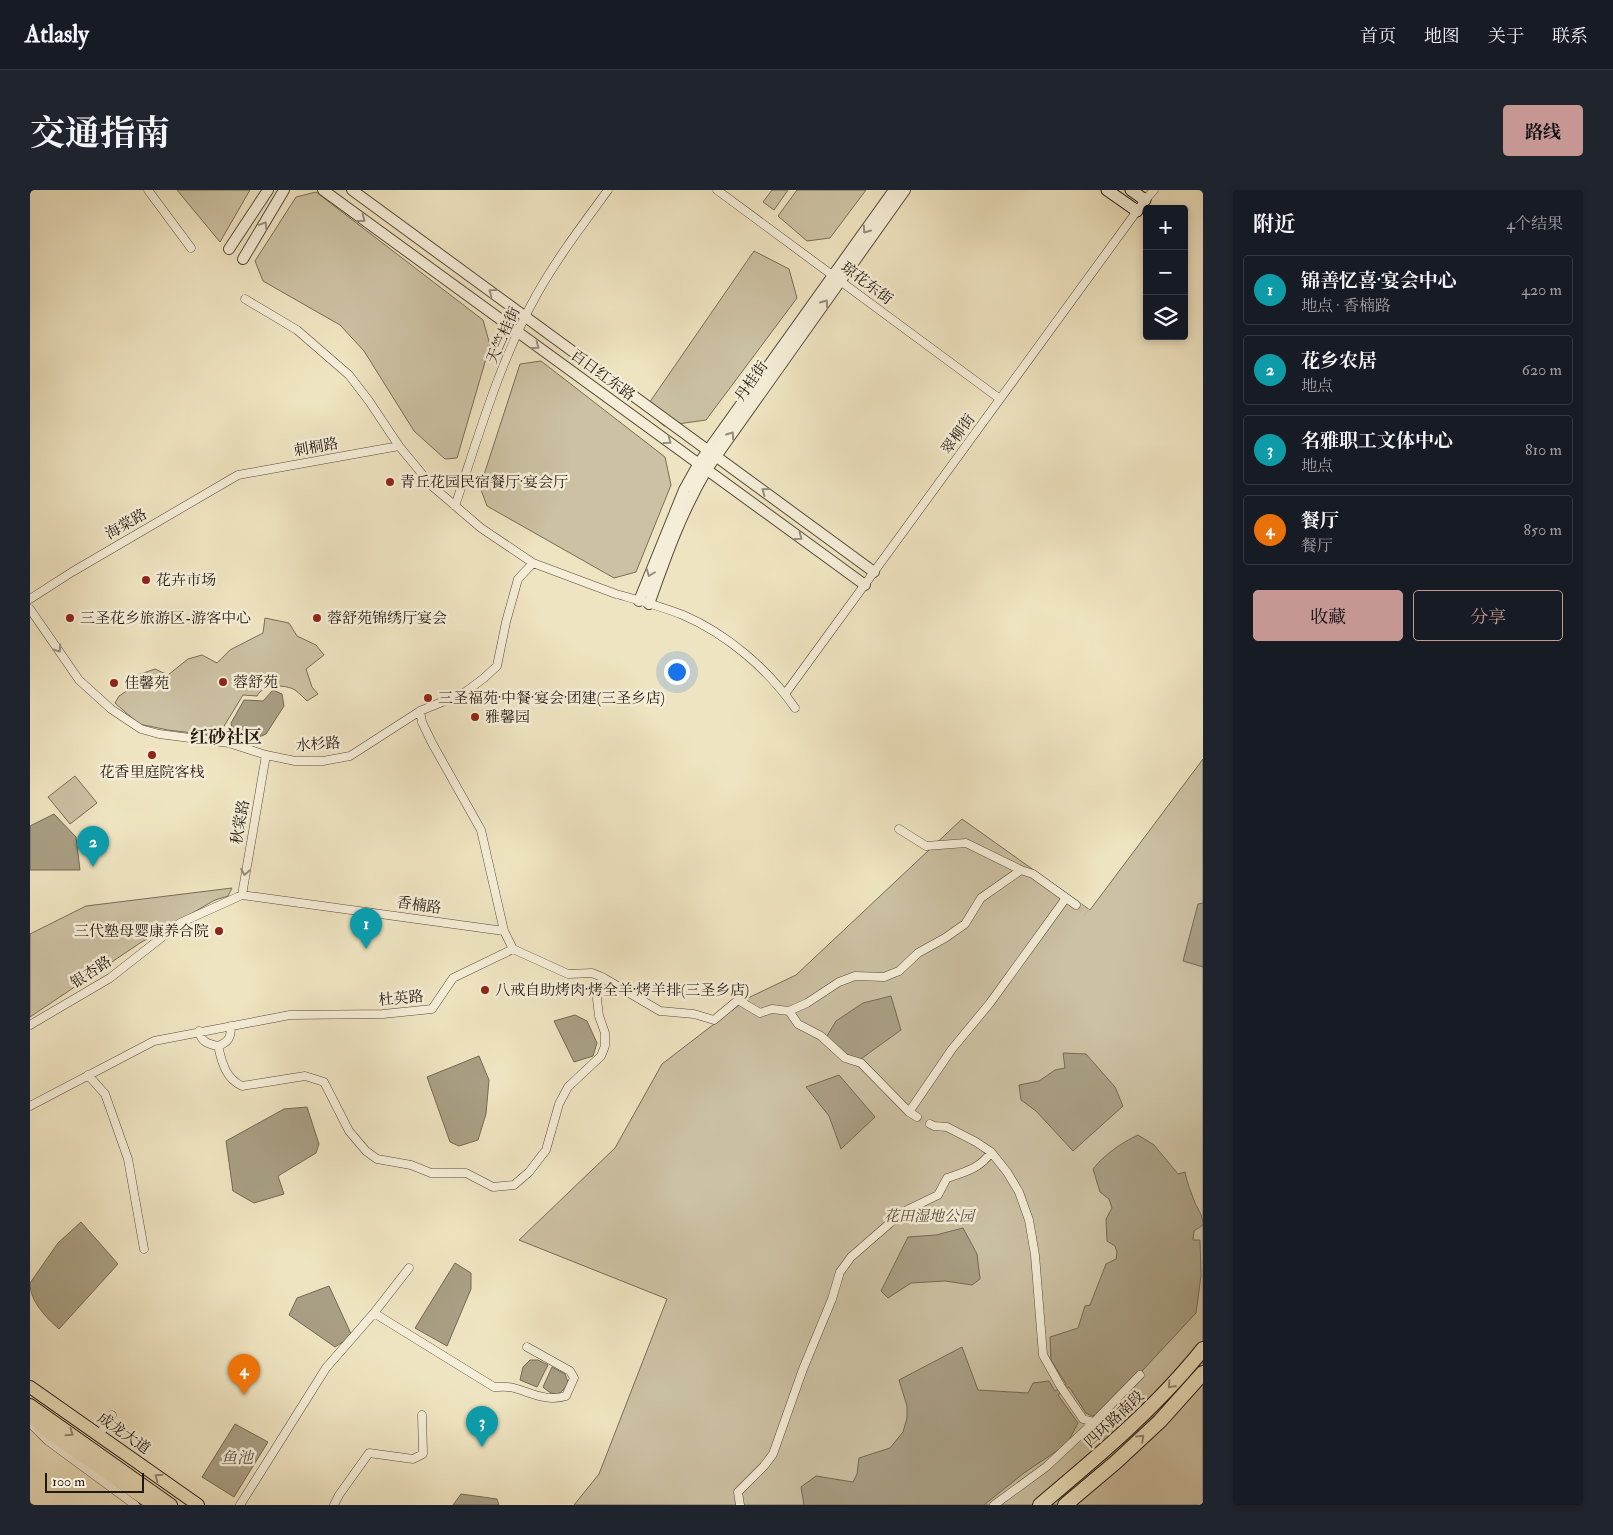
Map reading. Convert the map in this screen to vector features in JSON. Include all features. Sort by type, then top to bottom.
[{"type":"highway","name":"四环路南段","points":[[1040,1505],[1150,1409],[1203,1349]]},
{"type":"highway","points":[[1065,1505],[1116,1462],[1160,1421],[1203,1373]]},
{"type":"highway","name":"成龙大道","points":[[30,1387],[198,1505]]},
{"type":"highway","name":"成龙大道","points":[[30,1405],[171,1505]]},
{"type":"highway","points":[[30,1411],[45,1429],[155,1505]]},
{"type":"highway","points":[[1028,1505],[1100,1454]]},
{"type":"highway","points":[[1077,1505],[1116,1462]]},
{"type":"main road","points":[[1107,190],[1137,211]]},
{"type":"main road","points":[[1131,190],[1145,200]]},
{"type":"street","points":[[148,190],[192,248]]},
{"type":"street","points":[[229,249],[268,190]]},
{"type":"street","points":[[243,259],[284,190]]},
{"type":"street","name":"百日红东路","points":[[323,190],[865,585]]},
{"type":"street","name":"百日红东路","points":[[352,190],[874,572]]},
{"type":"street","name":"天竺桂街","points":[[455,506],[497,382],[518,333],[554,265],[608,190]]},
{"type":"street","name":"琼花东街","points":[[717,190],[1000,399]]},
{"type":"street","name":"丹桂街","points":[[837,278],[894,190]]},
{"type":"street","name":"丹桂街","points":[[644,603],[684,490],[837,278],[905,190]]},
{"type":"street","name":"翠柳街","points":[[785,694],[1154,190]]},
{"type":"street","points":[[245,299],[297,330],[350,376],[370,401],[399,446],[432,486],[481,528],[533,563],[618,595],[682,615],[721,635],[762,670],[785,694],[795,708]]},
{"type":"street","name":"刺桐路","points":[[238,475],[399,446]]},
{"type":"street","name":"海棠路","points":[[30,599],[72,572],[238,475]]},
{"type":"street","name":"水杉路","points":[[30,609],[79,680],[111,709],[141,729],[159,734],[229,743],[266,755],[295,761],[323,760],[350,756],[420,711],[464,693],[497,666],[506,622],[518,579],[533,563]]},
{"type":"street","points":[[420,711],[422,722],[432,743],[481,830],[504,931],[513,949],[568,974],[592,973],[602,977],[660,1011],[694,1014],[714,1020],[738,1000],[760,1013],[772,1008],[789,1011],[807,1004],[839,982],[855,976],[884,977],[899,971],[918,953],[965,924],[981,898],[1021,870]]},
{"type":"street","name":"秋棠路","points":[[242,895],[266,755]]},
{"type":"street","points":[[899,829],[926,846],[966,843],[1033,874],[1076,904]]},
{"type":"street","name":"香楠路","points":[[242,895],[504,931]]},
{"type":"street","name":"银杏路","points":[[30,1025],[110,978],[180,923],[242,895]]},
{"type":"street","points":[[909,1112],[952,1049],[990,1003],[1066,898]]},
{"type":"street","name":"杜英路","points":[[30,1106],[154,1041],[290,1015],[383,1014],[432,1009],[453,978],[513,949]]},
{"type":"street","points":[[218,1046],[224,1069],[233,1082],[242,1086],[304,1076],[324,1082],[349,1131],[366,1151],[377,1158],[411,1165],[431,1173],[466,1173],[493,1187],[514,1185],[529,1172],[546,1150],[559,1104],[568,1087],[601,1056],[605,1046],[605,1033],[599,1016],[597,999],[602,977]]},
{"type":"street","points":[[789,1011],[798,1024],[821,1036],[845,1058],[861,1064],[909,1112],[917,1117]]},
{"type":"street","points":[[199,1031],[200,1038],[204,1042],[218,1046],[228,1040],[231,1035],[231,1026]]},
{"type":"street","points":[[88,1075],[105,1094],[128,1159],[144,1249]]},
{"type":"street","points":[[930,1124],[947,1127],[976,1142],[991,1152],[1007,1172],[1018,1192],[1029,1220],[1036,1255],[1043,1355],[1062,1389],[1083,1419],[1094,1422]]},
{"type":"street","points":[[740,1505],[738,1492],[764,1466],[772,1454],[803,1369],[832,1298],[840,1272],[851,1257],[907,1210],[938,1195],[948,1178],[975,1168],[985,1162],[991,1152]]},
{"type":"street","points":[[240,1505],[326,1368],[374,1313],[409,1268]]},
{"type":"street","points":[[374,1313],[494,1387],[512,1387],[535,1396],[556,1399],[566,1396],[574,1378],[570,1371],[527,1347]]},
{"type":"street","points":[[994,1505],[1046,1467],[1140,1375]]},
{"type":"street","points":[[99,1435],[112,1415]]},
{"type":"street","points":[[334,1505],[369,1453],[413,1459],[423,1454],[422,1415]]},
{"type":"street","points":[[30,1423],[48,1441],[135,1505]]},
{"type":"green space","points":[[177,190],[250,190],[220,242]]},
{"type":"green space","points":[[772,190],[788,190],[774,210],[763,202]]},
{"type":"green space","points":[[797,190],[866,190],[830,238],[807,241],[778,216]]},
{"type":"green space","points":[[316,192],[483,320],[490,345],[457,458],[445,459],[414,431],[364,351],[340,325],[263,281],[255,261],[296,197]]},
{"type":"green space","points":[[754,251],[789,269],[797,298],[706,420],[664,426],[645,409]]},
{"type":"green space","points":[[541,361],[665,457],[671,485],[636,572],[614,578],[487,506],[480,487],[520,364]]},
{"type":"green space","points":[[265,618],[289,623],[297,636],[316,645],[324,655],[306,669],[312,687],[318,694],[307,701],[295,690],[280,686],[264,689],[257,696],[243,695],[218,736],[168,730],[139,724],[115,703],[119,696],[140,682],[135,676],[155,669],[168,675],[188,659],[202,655],[217,663],[230,650],[263,633]]},
{"type":"green space","name":"花田湿地公园","points":[[1203,759],[1203,1505],[574,1505],[599,1474],[667,1299],[519,1240],[615,1148],[662,1064],[748,998],[796,975],[962,819],[1090,910]]},
{"type":"green space","points":[[75,776],[97,803],[70,824],[48,797]]},
{"type":"green space","points":[[232,888],[228,896],[215,900],[140,943],[30,1017],[30,934],[86,906]]},
{"type":"water","points":[[273,690],[282,694],[284,706],[266,734],[254,739],[233,733],[231,723],[244,700],[263,701]]},
{"type":"water","points":[[54,814],[76,837],[80,870],[30,870],[30,826]]},
{"type":"water","points":[[1203,903],[1203,967],[1183,961],[1198,904]]},
{"type":"water","points":[[891,996],[901,1030],[858,1061],[847,1056],[827,1036],[836,1021],[863,1003]]},
{"type":"water","points":[[575,1015],[587,1021],[597,1043],[593,1056],[574,1062],[554,1021]]},
{"type":"water","points":[[1063,1053],[1086,1054],[1115,1087],[1123,1106],[1073,1151],[1036,1111],[1021,1100],[1019,1085],[1039,1081],[1055,1070],[1065,1068]]},
{"type":"water","points":[[479,1056],[489,1080],[486,1114],[478,1140],[459,1146],[450,1142],[427,1077]]},
{"type":"water","points":[[839,1075],[875,1117],[841,1149],[829,1116],[806,1087]]},
{"type":"water","points":[[307,1107],[319,1144],[316,1153],[278,1176],[284,1194],[254,1203],[233,1191],[226,1141],[284,1109]]},
{"type":"water","points":[[1138,1135],[1154,1145],[1178,1174],[1185,1172],[1195,1203],[1202,1216],[1203,1225],[1194,1231],[1193,1240],[1200,1240],[1201,1276],[1196,1313],[1101,1415],[1092,1416],[1086,1413],[1069,1387],[1058,1395],[1078,1423],[1067,1444],[1024,1473],[984,1505],[804,1505],[801,1487],[816,1476],[853,1482],[857,1474],[859,1458],[890,1448],[903,1432],[907,1418],[907,1406],[899,1380],[962,1347],[978,1390],[1028,1393],[1033,1383],[1049,1381],[1055,1391],[1066,1384],[1051,1360],[1050,1337],[1078,1328],[1085,1306],[1090,1305],[1106,1264],[1116,1259],[1117,1252],[1115,1246],[1107,1241],[1106,1219],[1112,1208],[1109,1199],[1100,1192],[1093,1169],[1114,1149]]},
{"type":"water","points":[[81,1222],[118,1264],[59,1329],[36,1303],[30,1283],[58,1243]]},
{"type":"water","points":[[963,1228],[977,1254],[980,1279],[972,1285],[945,1281],[911,1283],[888,1298],[881,1291],[908,1237],[936,1235]]},
{"type":"water","points":[[455,1263],[471,1273],[471,1289],[447,1346],[415,1328]]},
{"type":"water","points":[[329,1286],[352,1336],[335,1347],[289,1315],[297,1298]]},
{"type":"water","points":[[530,1360],[538,1360],[548,1365],[537,1387],[520,1380],[523,1367]]},
{"type":"water","points":[[552,1367],[565,1374],[568,1382],[563,1390],[557,1394],[551,1393],[543,1387]]},
{"type":"water","name":"鱼池","points":[[235,1424],[268,1442],[234,1497],[202,1477]]},
{"type":"water","points":[[461,1494],[497,1499],[499,1505],[453,1505]]},
{"type":"tunnel","points":[[1076,905],[1087,913]]},
{"type":"tunnel","points":[[917,1117],[930,1124]]},
{"type":"place","name":"青丘花园民宿餐厅·宴会厅","points":[[390,482]]},
{"type":"place","name":"花卉市场","points":[[146,580]]},
{"type":"place","name":"三圣花乡旅游区-游客中心","points":[[70,618]]},
{"type":"place","name":"蓉舒苑锦绣厅宴会","points":[[317,618]]},
{"type":"place","name":"蓉舒苑","points":[[223,682]]},
{"type":"place","name":"佳馨苑","points":[[114,683]]},
{"type":"place","name":"三圣福苑·中餐·宴会·团建(三圣乡店)","points":[[428,698]]},
{"type":"place","name":"雅馨园","points":[[475,717]]},
{"type":"place","name":"花香里庭院客栈","points":[[152,755]]},
{"type":"place","name":"花乡农居","points":[[93,867]]},
{"type":"place","name":"三代塾母婴康养合院","points":[[219,931]]},
{"type":"place","name":"锦善忆喜·宴会中心","points":[[366,949]]},
{"type":"place","name":"八戒自助烤肉·烤全羊·烤羊排(三圣乡店)","points":[[485,990]]},
{"type":"place","name":"餐厅","points":[[244,1395]]},
{"type":"place","name":"名雅职工文体中心","points":[[482,1447]]},
{"type":"district","name":"红砂社区","points":[[226,737]]}]
